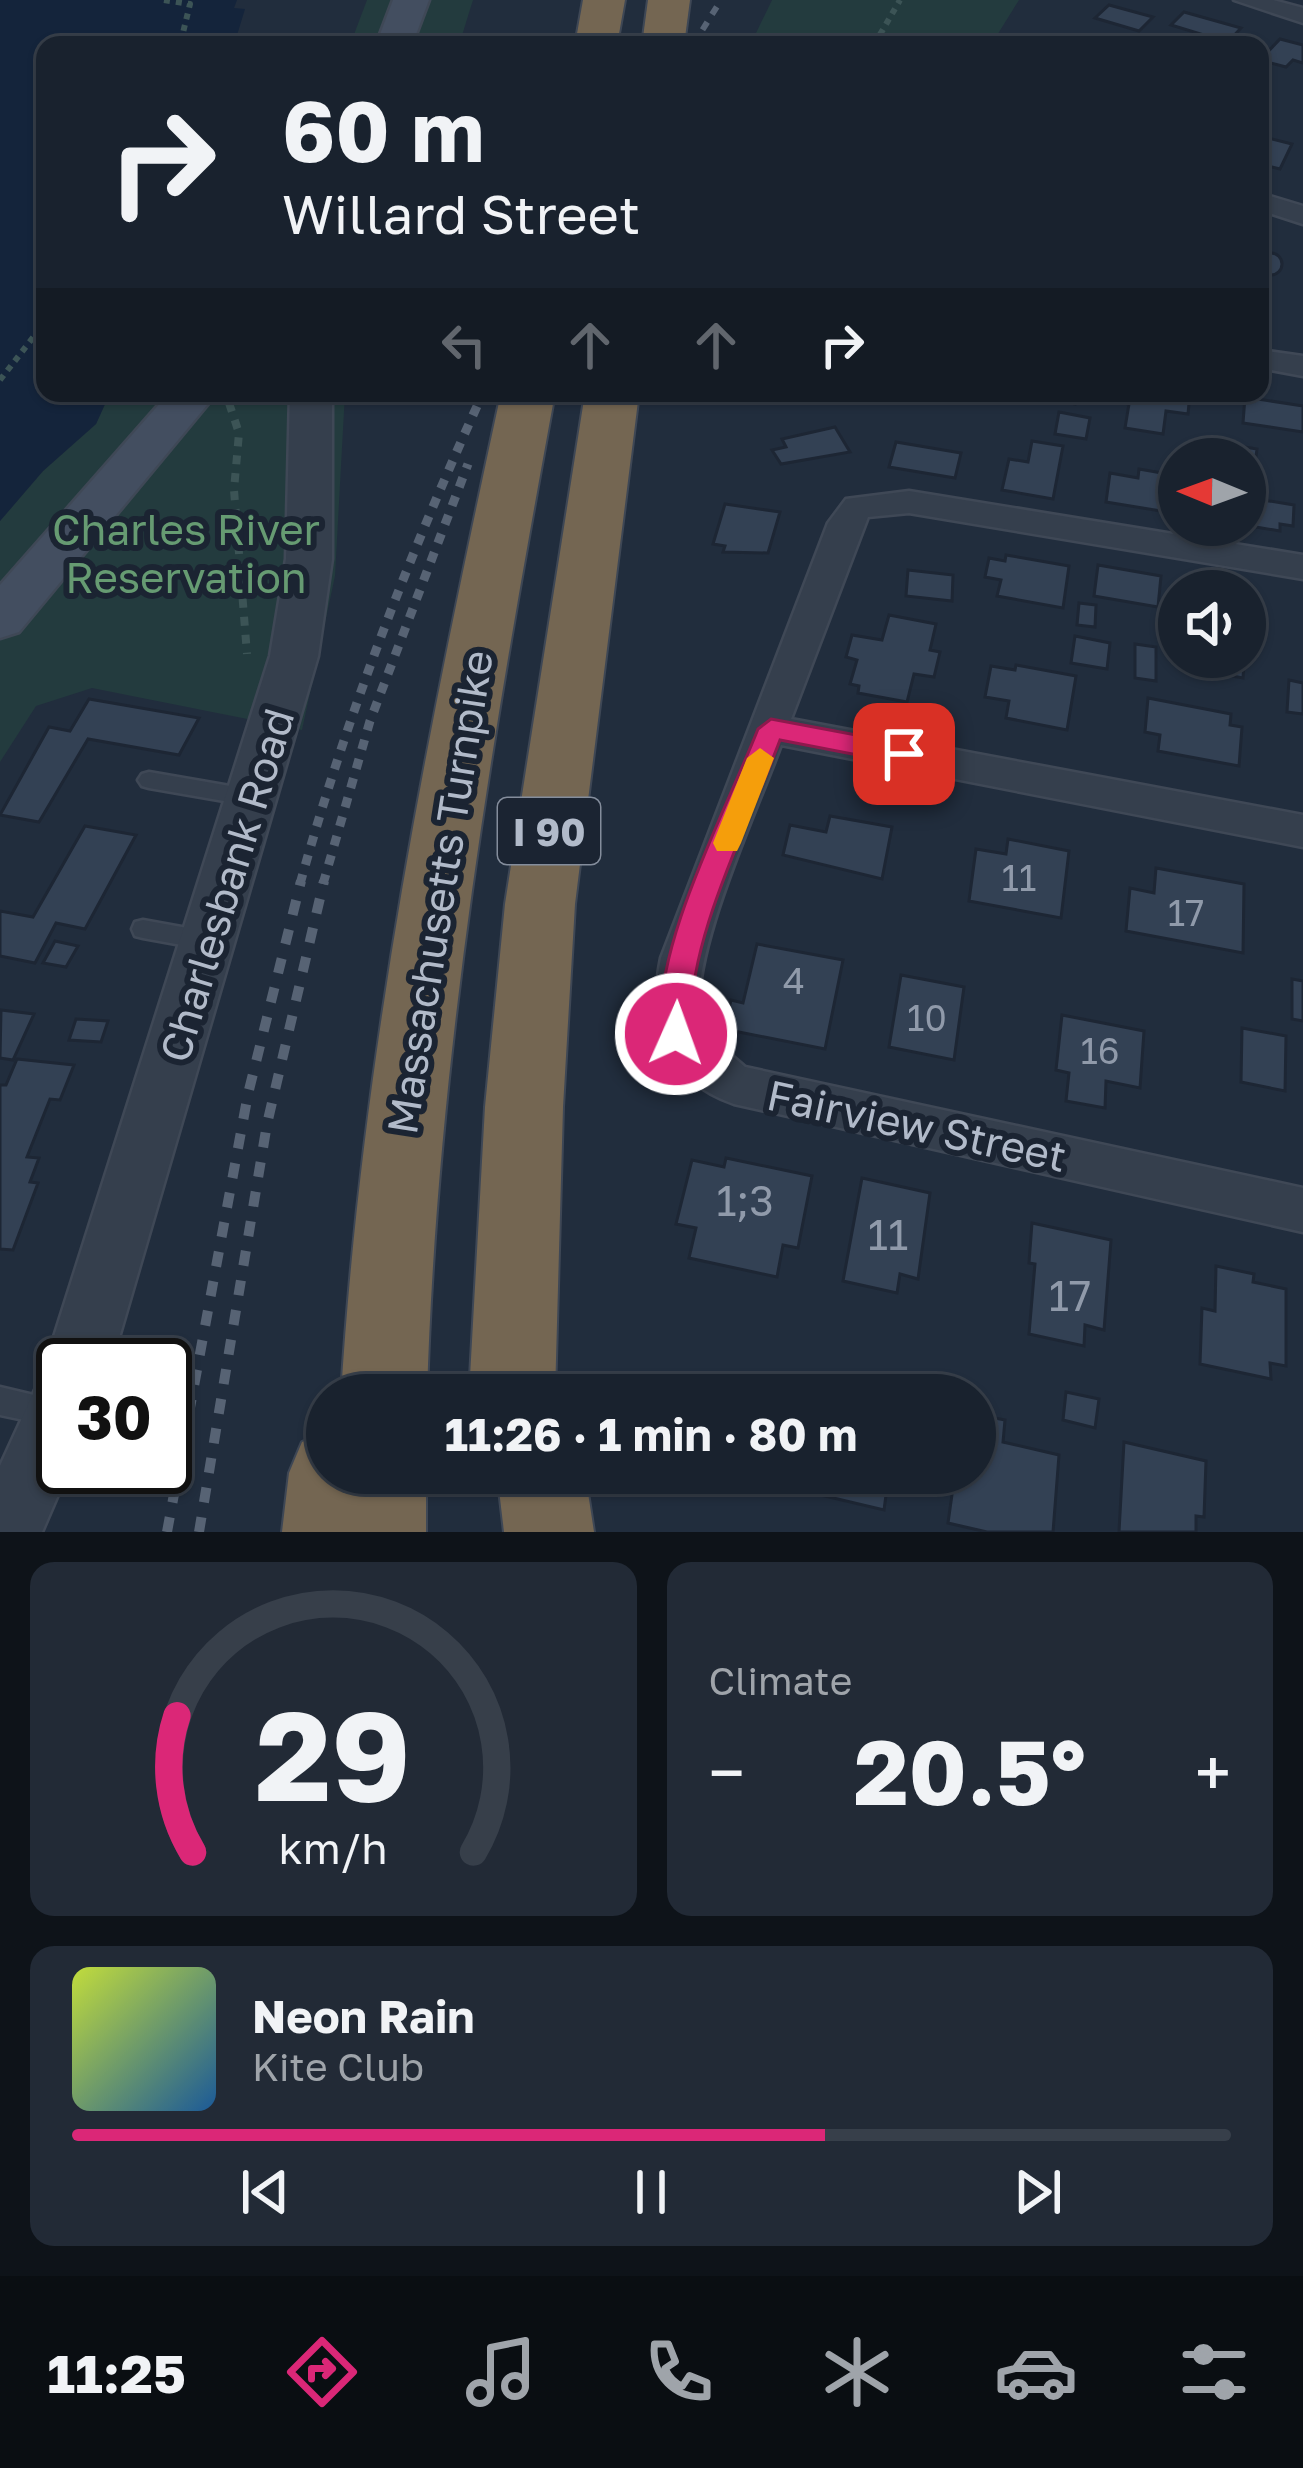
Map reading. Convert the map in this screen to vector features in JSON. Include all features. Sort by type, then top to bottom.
[{"type":"highway","points":[[598,36],[604,0]]},
{"type":"highway","points":[[664,36],[670,0]]},
{"type":"highway","name":"Massachusetts Turnpike","points":[[385,1374],[394,1183],[440,842],[526,402]]},
{"type":"highway","name":"I 90","points":[[513,1374],[540,904],[611,402]]},
{"type":"highway","points":[[353,1374],[394,1183]]},
{"type":"highway","points":[[516,1271],[529,1374]]},
{"type":"highway","points":[[327,1532],[331,1494]]},
{"type":"highway","points":[[381,1532],[382,1494]]},
{"type":"highway","points":[[508,1532],[509,1494]]},
{"type":"highway","points":[[544,1494],[549,1532]]},
{"type":"main road","points":[[397,36],[410,0]]},
{"type":"main road","points":[[0,619],[186,402]]},
{"type":"street","points":[[1246,0],[1303,16]]},
{"type":"street","points":[[1269,204],[1303,215]]},
{"type":"street","points":[[1269,360],[1303,366]]},
{"type":"street","name":"Charlesbank Road","points":[[70,1338],[254,798],[303,607],[312,513],[311,402]]},
{"type":"street","name":"Fairview Street","points":[[1303,567],[909,502],[858,507],[845,523],[682,958],[673,998],[676,1034],[701,1064],[734,1084],[1303,1210]]},
{"type":"street","points":[[771,729],[1303,830]]},
{"type":"street","name":"Charlesbank Road","points":[[6,1532],[36,1439]]},
{"type":"lane","points":[[149,780],[254,798]]},
{"type":"lane","points":[[142,929],[209,941]]},
{"type":"path","points":[[164,0],[164,4],[190,4],[182,36]]},
{"type":"path","points":[[879,36],[900,0]]},
{"type":"path","points":[[0,380],[36,334]]},
{"type":"path","points":[[231,402],[239,433],[234,490],[248,671]]},
{"type":"green space","points":[[367,0],[473,0],[462,36],[353,36]]},
{"type":"green space","points":[[772,0],[1019,0],[997,36],[756,33]]},
{"type":"green space","name":"Charles River Reservation","points":[[106,402],[345,402],[335,576],[302,730],[92,688],[36,706],[0,762],[0,521],[43,471],[96,424]]},
{"type":"water","points":[[0,0],[237,0],[234,8],[245,9],[237,36],[36,36],[36,402],[106,402],[96,424],[43,471],[0,521]]},
{"type":"building","points":[[1109,5],[1153,17],[1139,31],[1095,18]]},
{"type":"building","points":[[1184,12],[1241,28],[1233,36],[1200,36],[1171,25]]},
{"type":"building","points":[[1280,39],[1303,45],[1303,63],[1293,60],[1286,67],[1269,62],[1269,51]]},
{"type":"building","points":[[1269,138],[1292,144],[1280,169],[1269,166]]},
{"type":"building","points":[[1269,254],[1279,256],[1279,272],[1269,274]]},
{"type":"building","points":[[1117,402],[1189,402],[1188,414],[1166,411],[1163,434],[1125,428],[1129,404]]},
{"type":"building","points":[[1245,402],[1303,406],[1303,432],[1243,423]]},
{"type":"building","points":[[1059,412],[1090,418],[1086,439],[1055,434]]},
{"type":"building","points":[[835,427],[850,452],[781,464],[772,450],[786,447],[782,439]]},
{"type":"building","points":[[1032,441],[1063,446],[1053,499],[1002,490],[1009,459],[1028,462]]},
{"type":"building","points":[[896,442],[961,453],[955,478],[889,467]]},
{"type":"building","points":[[1139,469],[1158,472],[1158,511],[1106,502],[1110,473],[1138,478]]},
{"type":"building","points":[[1266,500],[1294,505],[1293,526],[1280,524],[1280,531],[1266,529]]},
{"type":"building","points":[[725,504],[780,512],[768,553],[723,552],[725,546],[713,544]]},
{"type":"building","points":[[1006,555],[1069,566],[1063,608],[997,596],[1001,580],[985,577],[989,558],[1005,561]]},
{"type":"building","points":[[1098,565],[1158,575],[1158,607],[1094,596]]},
{"type":"building","points":[[908,570],[953,575],[952,601],[906,596]]},
{"type":"building","points":[[1079,603],[1096,605],[1095,627],[1077,625]]},
{"type":"building","points":[[889,615],[936,624],[930,650],[940,652],[934,677],[914,674],[907,702],[858,693],[859,686],[850,684],[857,660],[846,657],[852,635],[882,640]]},
{"type":"building","points":[[1075,636],[1110,643],[1107,669],[1071,663]]},
{"type":"building","points":[[1135,644],[1156,647],[1156,681],[1135,678]]},
{"type":"building","points":[[1016,665],[1076,676],[1067,730],[1006,718],[1009,701],[985,697],[991,666],[1015,670]]},
{"type":"building","points":[[1289,680],[1303,683],[1303,714],[1287,712]]},
{"type":"building","points":[[1148,698],[1231,714],[1230,725],[1242,727],[1239,766],[1158,751],[1160,735],[1145,732]]},
{"type":"building","points":[[89,699],[199,718],[179,755],[88,739],[39,822],[0,815],[49,727],[70,731]]},
{"type":"building","points":[[830,816],[892,827],[882,879],[783,855],[790,825],[826,832]]},
{"type":"building","points":[[85,826],[136,835],[85,929],[56,923],[35,963],[0,956],[0,911],[33,917]]},
{"type":"building","points":[[1008,839],[1069,851],[1061,918],[969,901],[976,849],[1006,854]]},
{"type":"building","points":[[1156,868],[1244,884],[1243,953],[1126,931],[1130,888],[1154,893]]},
{"type":"building","points":[[55,941],[78,946],[66,967],[43,963]]},
{"type":"building","points":[[757,944],[843,960],[825,1049],[724,1029],[731,1000],[743,1003]]},
{"type":"building","points":[[901,975],[964,987],[954,1060],[889,1047]]},
{"type":"building","points":[[1292,979],[1303,981],[1303,1021],[1292,1019]]},
{"type":"building","points":[[1,1010],[34,1014],[13,1060],[0,1058]]},
{"type":"building","points":[[1062,1015],[1144,1031],[1140,1088],[1106,1081],[1105,1108],[1066,1101],[1069,1073],[1056,1070]]},
{"type":"building","points":[[76,1019],[108,1021],[101,1042],[69,1040]]},
{"type":"building","points":[[1242,1028],[1286,1036],[1285,1091],[1241,1082]]},
{"type":"building","points":[[17,1059],[74,1065],[60,1100],[50,1099],[27,1157],[39,1158],[30,1182],[38,1183],[13,1250],[0,1249],[0,1085],[6,1085]]},
{"type":"building","points":[[726,1158],[812,1176],[798,1248],[783,1245],[777,1277],[689,1258],[696,1228],[676,1224],[692,1160],[724,1167]]},
{"type":"building","points":[[862,1178],[930,1193],[918,1279],[900,1274],[897,1293],[843,1281]]},
{"type":"building","points":[[1032,1223],[1111,1240],[1104,1330],[1085,1325],[1084,1346],[1029,1334],[1035,1264],[1029,1263]]},
{"type":"building","points":[[1216,1266],[1254,1274],[1253,1282],[1286,1289],[1286,1366],[1270,1363],[1271,1379],[1200,1364],[1202,1308],[1215,1311]]},
{"type":"building","points":[[1066,1392],[1099,1399],[1095,1428],[1063,1420]]},
{"type":"building","points":[[996,1418],[1005,1420],[1003,1442],[1059,1455],[1053,1532],[987,1532],[948,1523],[952,1494],[996,1494]]},
{"type":"building","points":[[1124,1442],[1206,1461],[1204,1517],[1196,1516],[1196,1532],[1119,1532]]},
{"type":"building","points":[[817,1494],[886,1494],[884,1510]]},
{"type":"railway","points":[[699,36],[721,0]]},
{"type":"railway","points":[[300,884],[382,635],[479,402]]},
{"type":"railway","points":[[323,884],[370,721],[468,464]]},
{"type":"railway","points":[[167,1532],[248,1094],[301,881]]},
{"type":"railway","points":[[199,1532],[267,1124],[324,881]]},
{"type":"slow traffic","points":[[727,843],[760,758]]},
{"type":"route","points":[[676,1034],[673,998],[682,958],[771,729],[904,754]]}]
